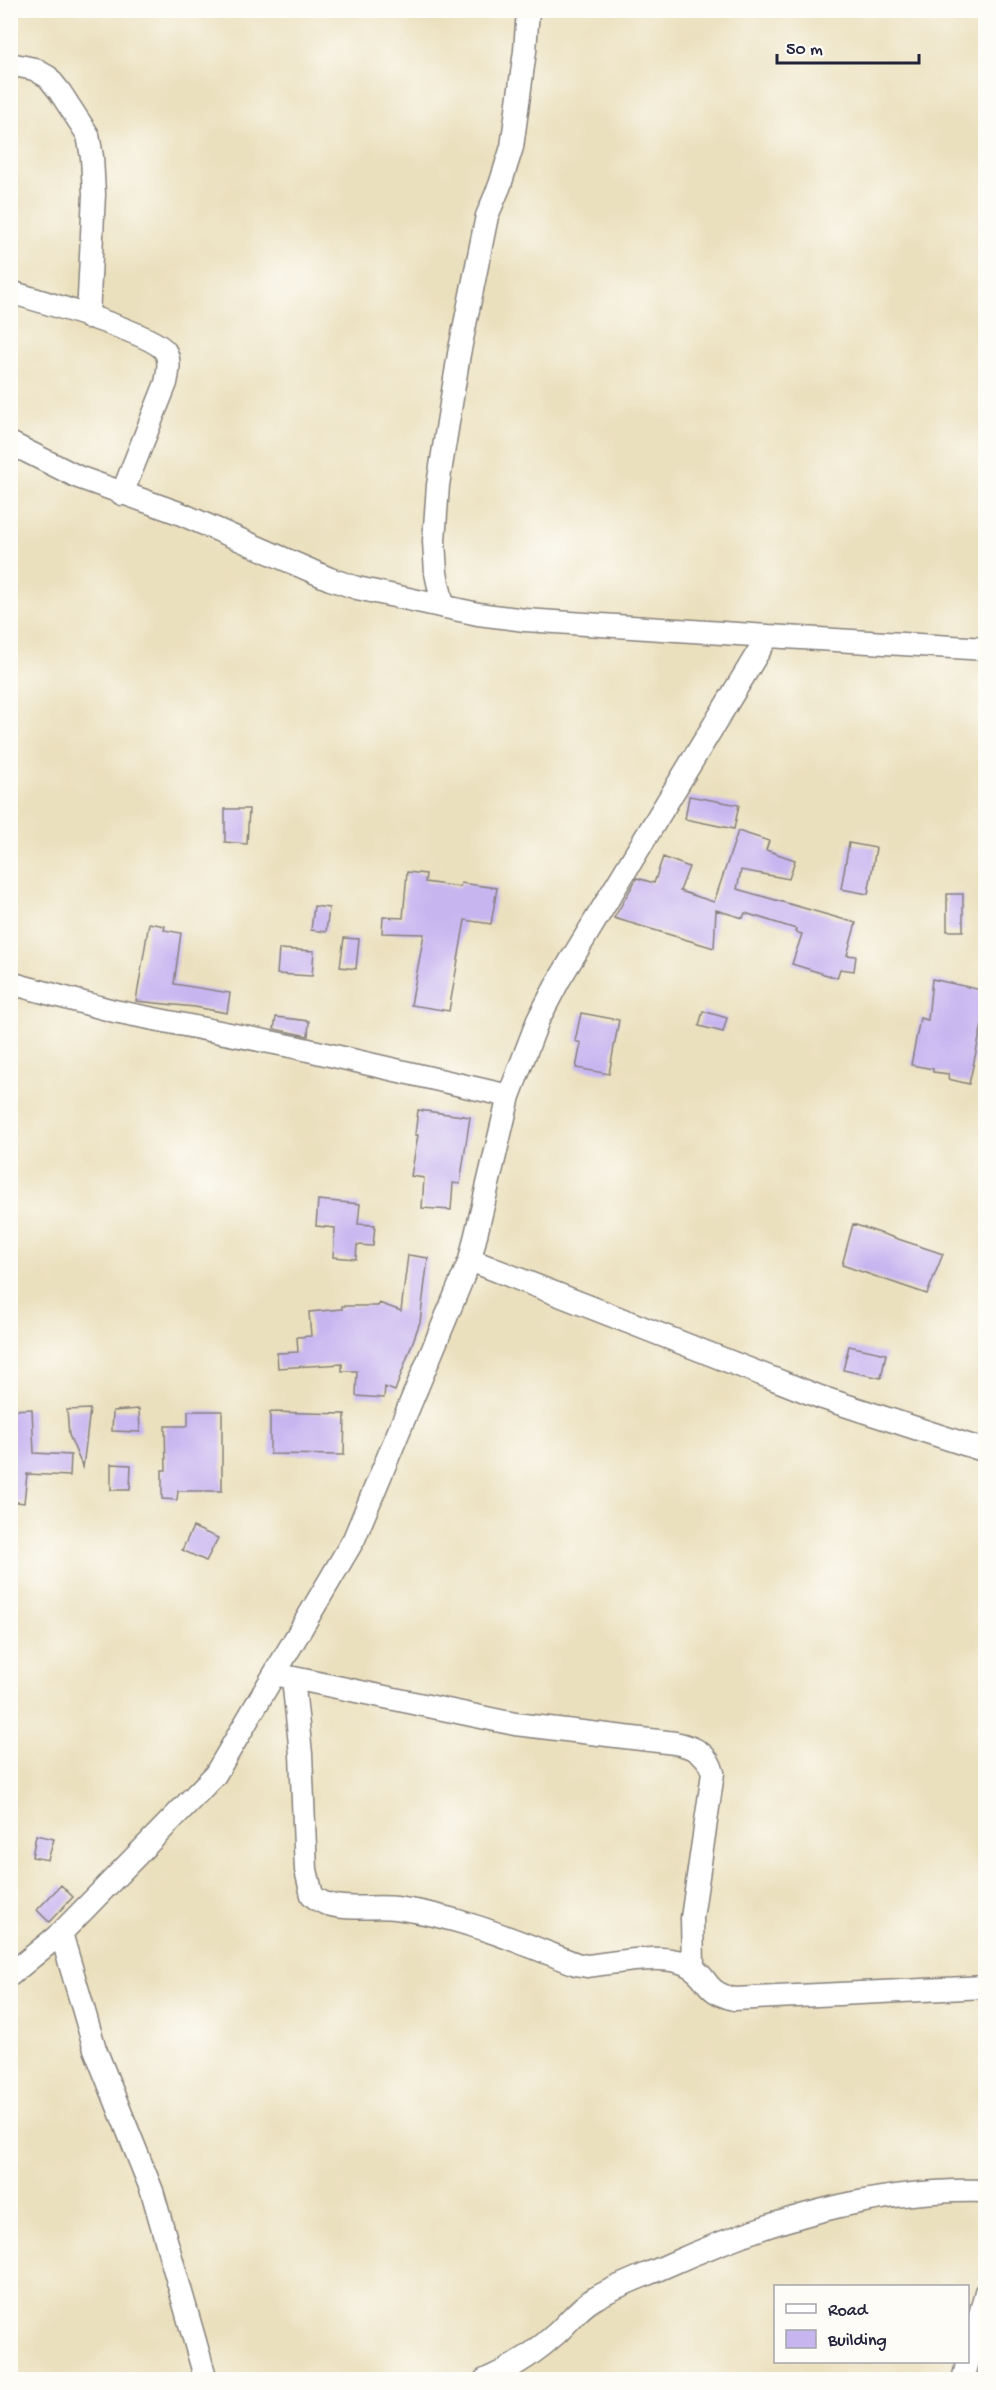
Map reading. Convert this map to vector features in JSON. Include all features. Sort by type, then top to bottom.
[{"type":"street","points":[[443,606],[436,573],[434,541],[438,484],[459,354],[487,216],[512,147],[528,10]]},
{"type":"street","points":[[10,64],[34,69],[48,77],[88,135],[94,194],[88,317]]},
{"type":"street","points":[[10,291],[114,326],[160,346],[166,352],[168,361],[166,383],[122,494]]},
{"type":"street","points":[[10,443],[78,477],[179,513],[330,579],[357,588],[478,614],[525,620],[986,649]]},
{"type":"street","points":[[10,1975],[61,1933],[215,1775],[284,1676],[354,1539],[470,1260],[509,1096],[537,1020],[768,636]]},
{"type":"street","points":[[10,982],[114,1011],[295,1047],[509,1096]]},
{"type":"street","points":[[470,1260],[820,1397],[986,1451]]},
{"type":"street","points":[[284,1676],[301,1754],[308,1887],[316,1900],[335,1906],[380,1906],[440,1916],[586,1966],[659,1959],[679,1960],[693,1968],[712,1990],[734,1999],[986,1987]]},
{"type":"street","points":[[284,1676],[515,1724],[675,1743],[691,1747],[702,1753],[711,1764],[713,1773],[692,1918],[693,1968]]},
{"type":"street","points":[[61,1933],[95,2049],[153,2191],[206,2379]]},
{"type":"street","points":[[484,2379],[524,2359],[558,2332],[581,2307],[596,2297],[687,2256],[748,2232],[860,2200],[950,2190],[986,2191]]},
{"type":"street","points":[[969,2356],[986,2292]]},
{"type":"street","points":[[963,2379],[967,2363]]},
{"type":"building","points":[[689,796],[739,805],[734,829],[685,819]]},
{"type":"building","points":[[225,809],[249,809],[247,844],[225,842]]},
{"type":"building","points":[[738,831],[769,841],[766,850],[795,860],[789,879],[741,870],[737,889],[856,923],[847,955],[856,956],[854,971],[840,969],[837,978],[792,964],[802,934],[795,932],[796,929],[745,913],[743,918],[716,910],[714,948],[614,918],[637,878],[654,883],[663,857],[689,867],[680,891],[714,902]]},
{"type":"building","points":[[849,843],[876,848],[868,894],[841,889]]},
{"type":"building","points":[[407,872],[426,874],[425,882],[460,887],[461,883],[497,888],[491,924],[465,920],[449,1011],[411,1005],[424,934],[382,933],[383,917],[403,918]]},
{"type":"building","points":[[947,894],[963,894],[963,931],[947,931]]},
{"type":"building","points":[[314,906],[329,908],[326,932],[311,930]]},
{"type":"building","points":[[149,923],[165,926],[164,930],[181,933],[174,984],[230,993],[227,1013],[136,1001]]},
{"type":"building","points":[[344,938],[359,939],[356,969],[340,967]]},
{"type":"building","points":[[279,949],[314,951],[312,976],[277,974]]},
{"type":"building","points":[[932,979],[986,991],[986,1007],[969,1084],[948,1079],[949,1074],[911,1065],[920,1018],[928,1020]]},
{"type":"building","points":[[703,1011],[727,1018],[723,1032],[699,1026]]},
{"type":"building","points":[[581,1013],[619,1020],[609,1074],[576,1068],[581,1043],[575,1041]]},
{"type":"building","points":[[276,1017],[309,1021],[308,1036],[274,1029]]},
{"type":"building","points":[[418,1110],[470,1117],[460,1184],[453,1183],[451,1210],[422,1208],[424,1178],[411,1176],[418,1135],[415,1135]]},
{"type":"building","points":[[318,1200],[360,1204],[358,1224],[375,1225],[373,1246],[357,1245],[356,1259],[333,1257],[335,1228],[316,1226]]},
{"type":"building","points":[[853,1224],[943,1254],[927,1294],[842,1265]]},
{"type":"building","points":[[408,1255],[428,1258],[420,1322],[395,1391],[385,1387],[384,1398],[356,1396],[357,1371],[342,1371],[342,1364],[278,1368],[277,1353],[298,1352],[297,1337],[311,1336],[309,1312],[342,1309],[342,1306],[378,1306],[379,1303],[401,1311]]},
{"type":"building","points":[[849,1346],[886,1354],[881,1378],[843,1370]]},
{"type":"building","points":[[32,1409],[34,1453],[71,1455],[70,1476],[27,1474],[24,1503],[10,1501],[13,1431],[10,1431],[10,1410]]},
{"type":"building","points":[[90,1409],[83,1468],[69,1435],[67,1410]]},
{"type":"building","points":[[139,1409],[140,1432],[112,1431],[113,1411]]},
{"type":"building","points":[[188,1411],[222,1411],[222,1491],[178,1491],[177,1500],[162,1499],[162,1470],[166,1470],[165,1426],[188,1426]]},
{"type":"building","points":[[270,1412],[345,1414],[344,1455],[270,1454]]},
{"type":"building","points":[[111,1464],[131,1465],[130,1490],[111,1490]]},
{"type":"building","points":[[193,1527],[218,1538],[206,1561],[182,1550]]},
{"type":"building","points":[[36,1835],[54,1839],[48,1860],[32,1857]]},
{"type":"building","points":[[61,1885],[73,1897],[49,1922],[37,1910]]}]
